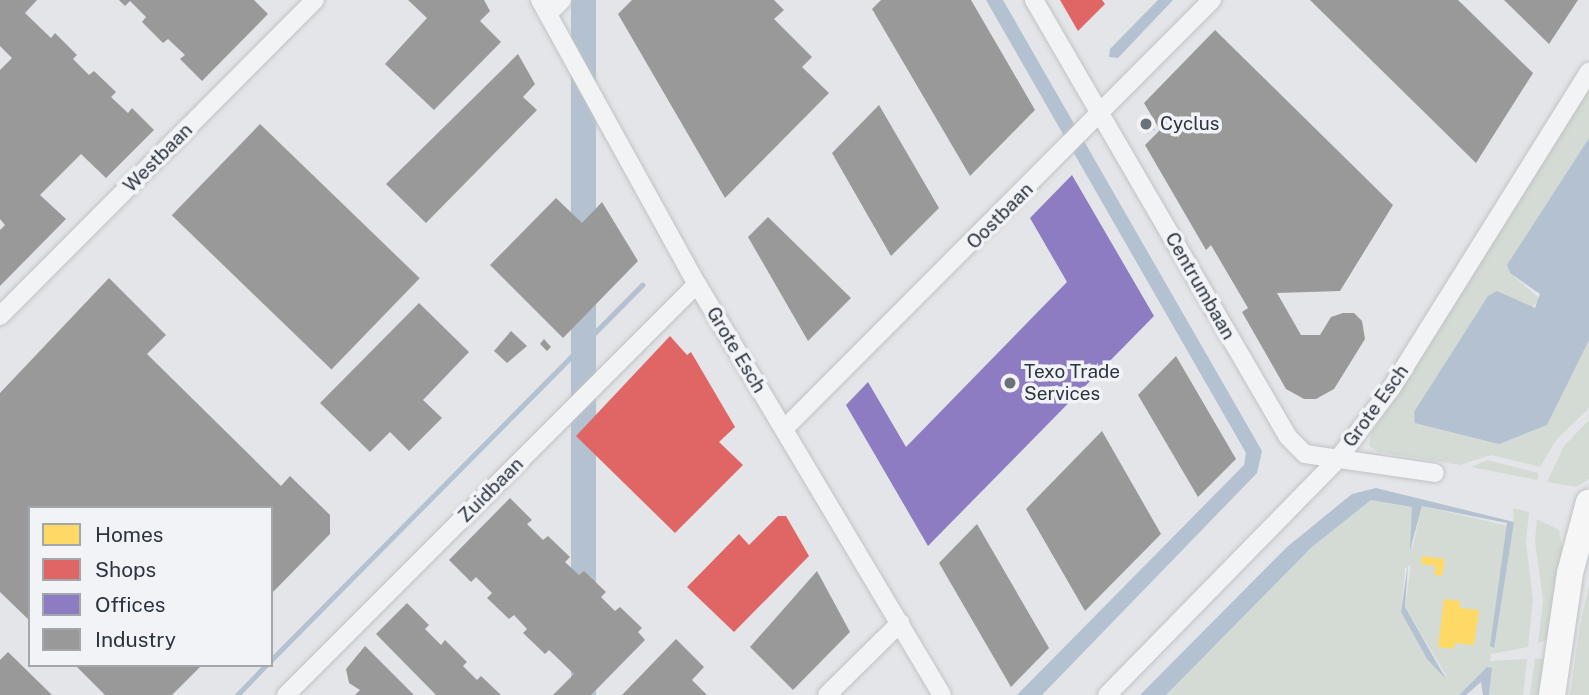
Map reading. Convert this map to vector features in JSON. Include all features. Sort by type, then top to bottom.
[{"type":"main road","points":[[1552,695],[1570,573],[1589,502]]},
{"type":"main road","points":[[1566,695],[1589,567]]},
{"type":"street","name":"Westbaan","points":[[0,316],[315,0]]},
{"type":"street","points":[[544,7],[562,0]]},
{"type":"street","name":"Centrumbaan","points":[[1034,0],[1288,437],[1305,454],[1435,473]]},
{"type":"street","name":"Oostbaan","points":[[784,429],[1086,131],[1212,0]]},
{"type":"street","name":"Grote Esch","points":[[544,7],[697,284],[942,695]]},
{"type":"street","name":"Grote Esch","points":[[1107,695],[1338,459],[1399,376],[1589,72]]},
{"type":"street","name":"Zuidbaan","points":[[286,695],[697,284]]},
{"type":"street","points":[[827,695],[900,623]]},
{"type":"shaded area","points":[[1589,89],[1589,138],[1507,265],[1510,273],[1540,299],[1530,309],[1497,291],[1577,361],[1589,340],[1589,408],[1556,440],[1540,467],[1491,455],[1460,465],[1378,452],[1369,446],[1371,434]]},
{"type":"shaded area","points":[[1589,420],[1589,479],[1576,487],[1547,482],[1564,446]]},
{"type":"shaded area","points":[[1487,460],[1538,473],[1539,476],[1537,480],[1471,467]]},
{"type":"shaded area","points":[[1371,500],[1412,507],[1412,550],[1422,506],[1508,526],[1514,522],[1513,508],[1529,512],[1526,543],[1533,600],[1528,647],[1491,654],[1490,661],[1527,659],[1523,695],[1489,695],[1492,669],[1487,667],[1459,695],[1166,695],[1312,547]],"holes":[[[1411,565],[1405,607],[1447,677],[1427,659],[1401,612],[1405,568]]]},
{"type":"shaded area","points":[[1537,519],[1559,530],[1564,559],[1553,638],[1538,643],[1543,600],[1535,541]]},
{"type":"shaded area","points":[[1589,585],[1589,695],[1570,695],[1580,626]]},
{"type":"shaded area","points":[[1535,658],[1549,660],[1544,695],[1530,695]]},
{"type":"water","points":[[571,0],[596,0],[596,695],[571,695]]},
{"type":"water","points":[[986,0],[1003,0],[1262,451],[1257,473],[1042,695],[1017,695],[1244,465],[1246,453]]},
{"type":"water","points":[[1158,0],[1173,0],[1118,58],[1109,57],[1110,49]]},
{"type":"water","points":[[1589,138],[1589,340],[1547,425],[1499,444],[1415,423],[1414,412],[1488,296],[1497,291],[1535,308],[1540,294],[1510,273],[1507,265]]},
{"type":"water","points":[[1376,488],[1514,522],[1494,648],[1490,646],[1507,523],[1422,506],[1410,550],[1412,507],[1371,500],[1312,547],[1166,695],[1140,695],[1287,547],[1352,494]]},
{"type":"water","points":[[1408,563],[1405,607],[1446,679],[1427,659],[1401,612]]},
{"type":"water","points":[[1487,667],[1492,668],[1489,695],[1483,695],[1481,682],[1466,695],[1459,695]]},
{"type":"pier","points":[[719,204],[732,226],[708,241],[694,219]]},
{"type":"building: Homes","points":[[1422,556],[1445,559],[1442,576],[1434,575],[1436,566],[1421,564]]},
{"type":"building: Homes","points":[[1444,599],[1460,601],[1460,608],[1479,610],[1474,645],[1455,643],[1454,649],[1438,647]]},
{"type":"building: Shops","points":[[1060,0],[1102,0],[1105,4],[1078,31]]},
{"type":"building: Shops","points":[[670,336],[687,355],[691,352],[735,427],[719,442],[743,465],[675,533],[576,436]]},
{"type":"building: Shops","points":[[778,516],[786,516],[809,556],[734,632],[687,587],[739,534],[749,545]]},
{"type":"building: Offices","points":[[1146,115],[1155,130],[1148,134],[1139,119]]},
{"type":"building: Offices","points":[[1072,175],[1154,316],[928,546],[846,405],[868,382],[906,447],[1067,282],[1030,218]]},
{"type":"building: Industry","points":[[0,0],[37,0],[25,13],[51,38],[55,33],[77,55],[73,59],[89,75],[94,71],[116,92],[111,97],[128,113],[132,108],[154,130],[106,178],[81,154],[40,195],[66,219],[0,286],[0,230],[5,225],[0,219],[0,70],[12,58],[0,46]]},
{"type":"building: Industry","points":[[119,0],[254,0],[268,14],[202,81],[180,59],[185,55],[168,39],[163,43],[142,22],[146,17],[130,1],[125,6]]},
{"type":"building: Industry","points":[[408,0],[484,0],[490,11],[480,21],[501,42],[434,110],[385,64],[427,18]]},
{"type":"building: Industry","points":[[632,0],[774,0],[784,10],[774,19],[812,57],[802,67],[829,93],[725,198],[618,14]]},
{"type":"building: Industry","points":[[881,0],[971,0],[1035,110],[970,176],[872,9]]},
{"type":"building: Industry","points":[[1310,0],[1458,0],[1533,73],[1476,163]]},
{"type":"building: Industry","points":[[1504,0],[1578,0],[1549,44]]},
{"type":"building: Industry","points":[[1215,30],[1393,205],[1340,291],[1277,293],[1301,335],[1320,335],[1331,317],[1343,313],[1354,313],[1362,321],[1365,339],[1334,389],[1316,399],[1304,399],[1286,389],[1242,312],[1248,308],[1211,245],[1206,250],[1145,145],[1160,130],[1144,103]]},
{"type":"building: Industry","points":[[518,54],[535,84],[523,97],[537,110],[426,223],[386,184]]},
{"type":"building: Industry","points":[[879,105],[939,208],[891,256],[832,153]]},
{"type":"building: Industry","points":[[260,124],[420,278],[331,370],[172,215]]},
{"type":"building: Industry","points":[[556,198],[582,223],[602,202],[638,261],[563,338],[490,265]]},
{"type":"building: Industry","points":[[768,217],[851,298],[808,341],[748,237]]},
{"type":"building: Industry","points":[[109,278],[166,335],[147,354],[281,486],[290,476],[330,515],[330,534],[273,592],[273,506],[28,506],[28,619],[0,592],[0,393]]},
{"type":"building: Industry","points":[[419,303],[469,352],[423,400],[442,418],[409,451],[390,432],[370,452],[320,403]]},
{"type":"building: Industry","points":[[511,331],[527,346],[507,363],[494,351]]},
{"type":"building: Industry","points":[[544,339],[551,347],[547,351],[540,344]]},
{"type":"building: Industry","points":[[1176,356],[1236,459],[1198,497],[1138,395]]},
{"type":"building: Industry","points":[[1102,431],[1161,534],[1085,611],[1026,509]]},
{"type":"building: Industry","points":[[510,498],[532,520],[527,524],[543,540],[548,536],[570,557],[565,562],[579,575],[584,571],[606,592],[601,597],[615,611],[620,607],[642,628],[638,632],[645,640],[591,695],[553,695],[574,674],[549,650],[545,654],[523,633],[527,629],[514,615],[509,619],[487,598],[492,593],[476,577],[471,582],[449,560]]},
{"type":"building: Industry","points":[[977,524],[1049,648],[1011,687],[939,563]]},
{"type":"building: Industry","points":[[817,571],[850,632],[793,690],[750,647]]},
{"type":"building: Industry","points":[[407,603],[429,625],[425,629],[441,645],[445,640],[467,662],[463,666],[477,680],[481,676],[501,695],[436,695],[376,634]]},
{"type":"building: Industry","points":[[676,639],[704,667],[692,680],[707,695],[622,695]]},
{"type":"building: Industry","points":[[365,646],[414,695],[355,695],[360,690],[349,683],[346,669]]},
{"type":"building: Industry","points":[[8,652],[52,695],[0,695],[0,660]]},
{"type":"building: Industry","points":[[77,667],[200,667],[172,695],[105,695]]},
{"type":"waterway","points":[[273,658],[642,285]]},
{"type":"waterway","points":[[237,695],[264,667]]},
{"type":"place","name":"Cyclus","points":[[1146,124]]},
{"type":"place","name":"Texo Trade Services","points":[[1010,383]]}]
